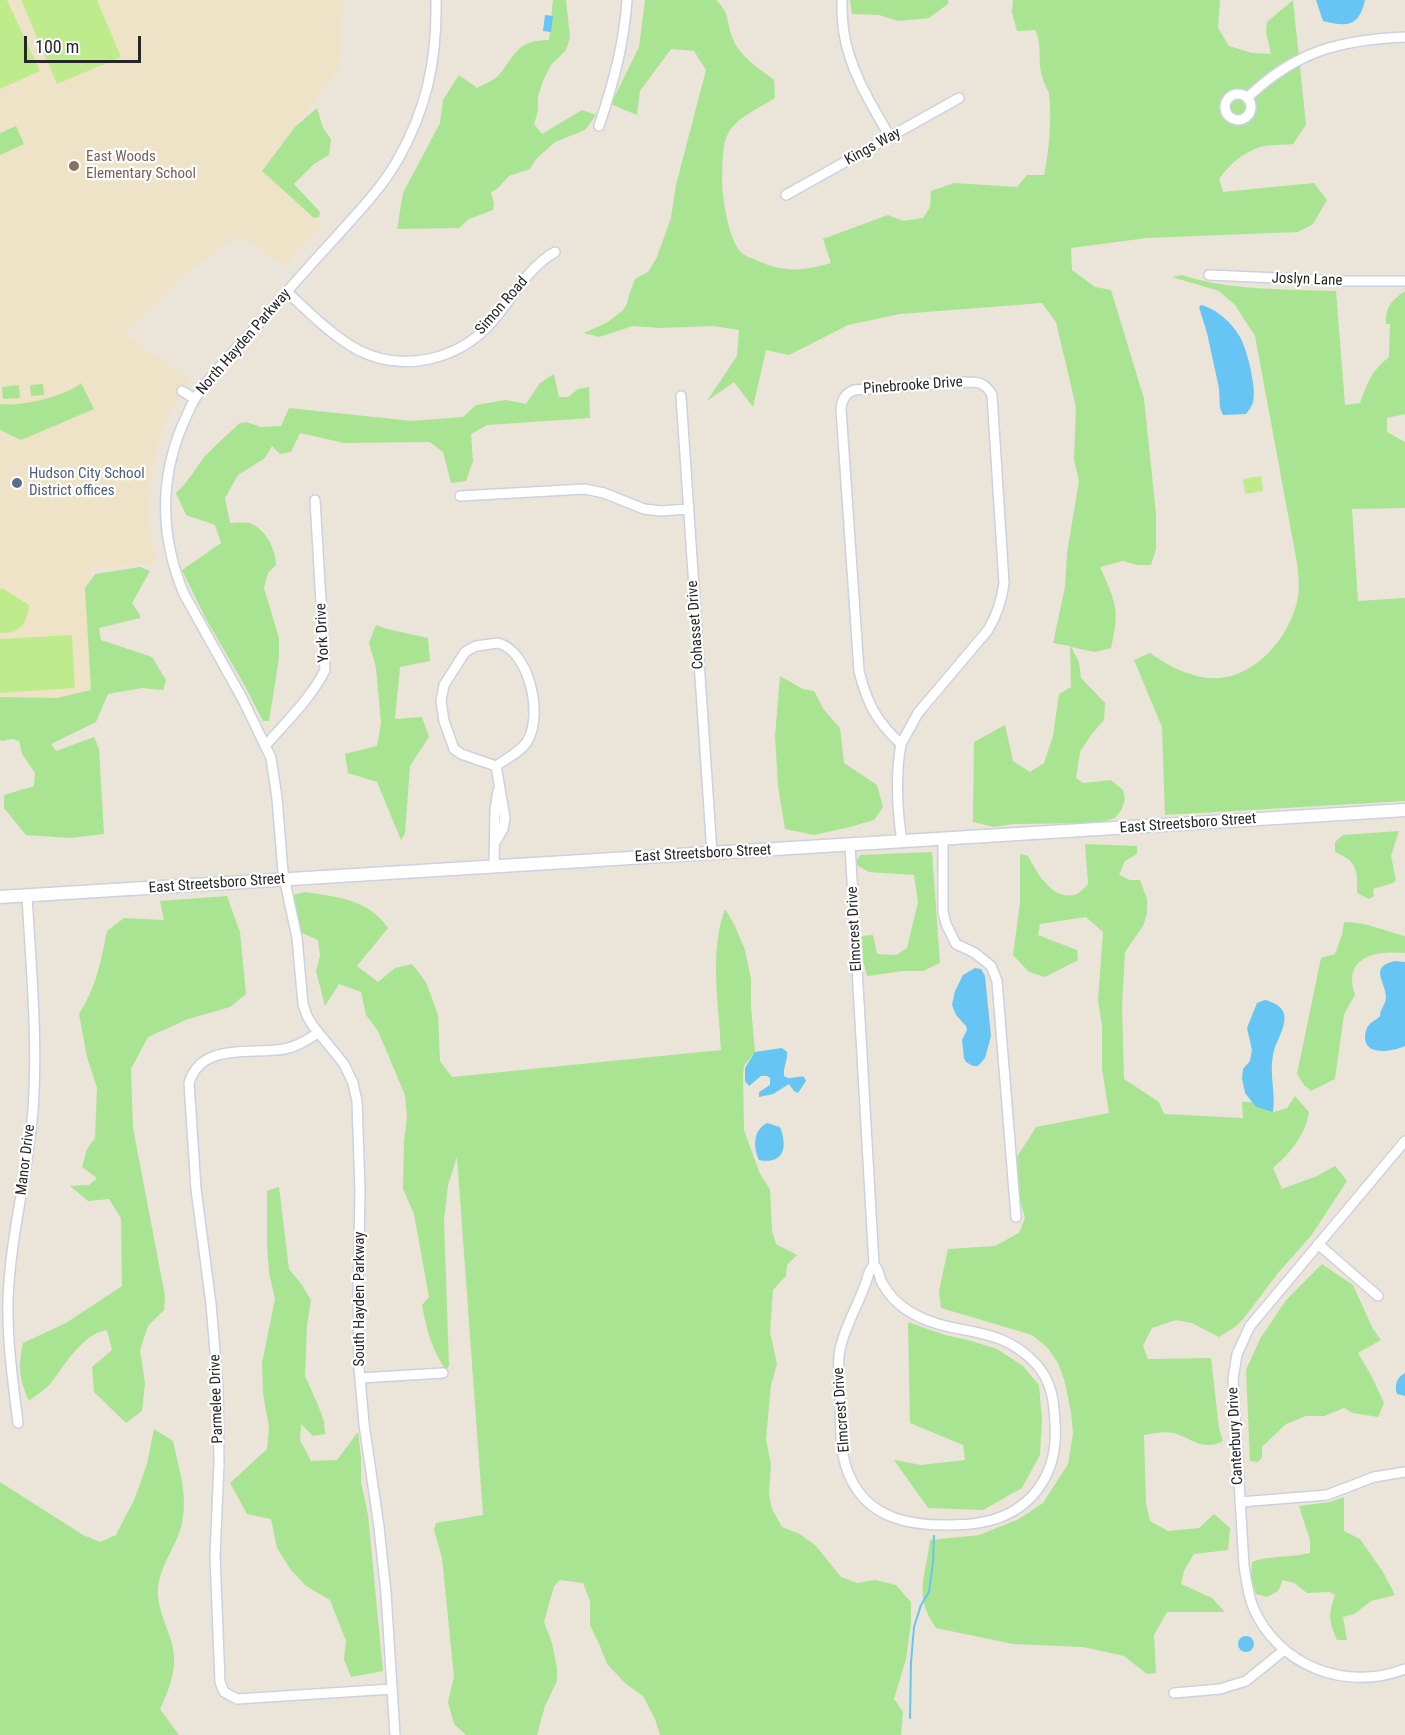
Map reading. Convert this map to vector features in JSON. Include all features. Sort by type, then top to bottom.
[{"type":"main road","name":"East Streetsboro Street","points":[[0,897],[1405,810]]},
{"type":"street","name":"North Hayden Parkway","points":[[285,880],[271,758],[184,594],[168,541],[165,498],[170,464],[176,442],[195,399],[221,366],[380,187],[396,162],[412,132],[426,93],[435,54],[436,0]]},
{"type":"street","points":[[599,126],[614,81],[622,45],[627,0]]},
{"type":"street","points":[[842,0],[843,31],[858,80],[890,137]]},
{"type":"street","points":[[1247,98],[1278,71],[1313,53],[1357,40],[1405,37]]},
{"type":"street","name":"Kings Way","points":[[786,195],[959,98]]},
{"type":"street","name":"Simon Road","points":[[287,292],[340,339],[358,350],[396,362],[419,362],[445,355],[479,335],[513,297],[536,265],[555,252]]},
{"type":"street","name":"Joslyn Lane","points":[[1209,275],[1405,281]]},
{"type":"street","name":"Pinebrooke Drive","points":[[901,744],[886,730],[870,707],[859,671],[842,400],[848,392],[854,390],[980,382],[987,386],[992,395],[1004,583],[1002,595],[988,630],[918,714],[901,744],[896,779],[902,842]]},
{"type":"street","points":[[183,391],[195,399]]},
{"type":"street","name":"Cohasset Drive","points":[[681,396],[712,853]]},
{"type":"street","points":[[460,496],[585,489],[603,493],[644,509],[661,511],[688,509]]},
{"type":"street","name":"York Drive","points":[[266,745],[298,710],[325,670],[315,500]]},
{"type":"street","points":[[498,643],[509,647],[516,654],[531,688],[534,709],[533,726],[528,741],[522,748],[496,766],[461,754],[454,749],[444,721],[441,701],[444,686],[465,652],[476,646],[498,643]]},
{"type":"street","points":[[494,866],[496,841],[503,829],[505,818],[496,766]]},
{"type":"street","points":[[943,840],[946,924],[956,944],[975,953],[991,966],[997,981],[1016,1217]]},
{"type":"street","name":"Elmcrest Drive","points":[[850,845],[874,1265],[881,1281],[892,1296],[912,1313],[936,1323],[1004,1340],[1020,1349],[1044,1375],[1050,1386],[1053,1400],[1056,1434],[1054,1455],[1050,1471],[1041,1488],[1018,1508],[994,1520],[978,1523],[913,1524],[895,1520],[880,1511],[863,1498],[857,1490],[847,1470],[842,1449],[838,1364],[846,1328],[874,1265]]},
{"type":"street","name":"South Hayden Parkway","points":[[285,880],[297,938],[306,1016],[344,1064],[353,1083],[357,1101],[360,1189],[357,1322],[360,1378],[385,1582],[395,1735]]},
{"type":"street","name":"Manor Drive","points":[[18,1423],[11,1360],[8,1299],[14,1234],[25,1180],[33,1108],[34,1022],[27,896]]},
{"type":"street","name":"Parmelee Drive","points":[[318,1033],[300,1044],[283,1049],[214,1055],[203,1060],[195,1069],[189,1083],[195,1189],[212,1304],[218,1388],[219,1464],[215,1556],[220,1682],[224,1692],[237,1699],[392,1689]]},
{"type":"street","name":"Canterbury Drive","points":[[1405,1141],[1250,1326],[1237,1354],[1233,1378],[1244,1566],[1249,1593],[1258,1617],[1283,1651],[1322,1672],[1344,1677],[1372,1677],[1405,1669]]},
{"type":"street","points":[[1318,1244],[1378,1296]]},
{"type":"street","points":[[360,1378],[443,1373]]},
{"type":"street","points":[[1240,1502],[1327,1495],[1374,1477],[1405,1472]]},
{"type":"street","points":[[1174,1693],[1220,1689],[1245,1681],[1283,1651]]},
{"type":"shaded area","points":[[0,0],[344,0],[338,69],[262,171],[321,224],[285,266],[238,235],[191,270],[125,334],[190,381],[172,408],[160,435],[154,462],[149,513],[155,563],[90,569],[96,695],[0,702]]},
{"type":"green space","points":[[0,0],[7,0],[40,71],[0,89]]},
{"type":"green space","points":[[21,0],[97,0],[121,57],[57,84]]},
{"type":"green space","points":[[553,0],[566,0],[570,38],[566,50],[551,65],[543,81],[534,124],[542,134],[582,110],[596,115],[585,130],[555,142],[536,159],[530,169],[509,176],[491,192],[493,210],[469,219],[459,228],[397,229],[403,193],[440,123],[443,100],[459,75],[477,88],[498,76],[513,55],[523,46],[549,40]]},
{"type":"green space","points":[[645,0],[716,0],[726,14],[733,39],[740,51],[750,62],[774,80],[775,98],[739,120],[727,136],[723,154],[722,188],[727,220],[738,249],[745,255],[766,264],[793,269],[811,268],[831,263],[823,239],[888,215],[903,221],[923,218],[930,207],[931,191],[954,183],[1017,187],[1027,175],[1044,175],[1050,135],[1049,94],[1040,67],[1037,35],[1035,30],[1017,31],[1012,12],[1013,0],[1220,0],[1218,28],[1229,46],[1252,53],[1271,54],[1266,32],[1267,22],[1293,0],[1306,125],[1293,144],[1266,146],[1253,150],[1236,160],[1219,179],[1223,192],[1314,183],[1327,200],[1313,224],[1298,232],[1147,238],[1071,248],[1072,270],[1095,287],[1111,290],[1144,399],[1156,514],[1156,549],[1151,565],[1137,565],[1123,561],[1100,567],[1115,606],[1116,615],[1111,648],[1095,652],[1071,647],[1079,662],[1081,678],[1105,703],[1104,720],[1080,752],[1076,778],[1083,783],[1111,780],[1123,790],[1125,799],[1122,809],[1115,818],[1099,823],[1013,824],[994,827],[973,822],[974,742],[1005,725],[1013,761],[1030,772],[1044,763],[1053,736],[1059,694],[1071,687],[1070,646],[1053,643],[1065,587],[1067,553],[1079,481],[1074,460],[1076,407],[1056,322],[1042,303],[900,314],[848,325],[789,355],[766,350],[753,407],[734,382],[707,401],[737,356],[739,330],[713,326],[659,328],[633,326],[599,337],[584,333],[608,322],[623,310],[635,279],[648,272],[657,257],[671,218],[676,185],[706,70],[694,51],[671,49],[640,91],[637,115],[611,104],[639,47]]},
{"type":"green space","points":[[850,0],[948,0],[948,4],[929,18],[898,21],[879,15],[852,14]]},
{"type":"green space","points":[[317,108],[323,128],[331,139],[329,155],[314,164],[294,184],[320,212],[319,217],[314,218],[262,171],[295,127]]},
{"type":"green space","points":[[16,126],[24,144],[0,155],[0,133]]},
{"type":"green space","points":[[1182,275],[1239,287],[1336,291],[1345,405],[1360,403],[1374,372],[1389,357],[1390,324],[1386,324],[1388,308],[1405,291],[1405,414],[1387,418],[1387,432],[1405,442],[1405,508],[1352,509],[1358,601],[1405,598],[1405,801],[1165,815],[1162,727],[1134,660],[1150,653],[1174,668],[1201,677],[1218,678],[1235,675],[1264,657],[1277,644],[1294,613],[1299,588],[1297,563],[1255,336],[1235,305],[1219,291],[1172,277]]},
{"type":"green space","points":[[554,374],[559,397],[568,397],[578,389],[589,387],[590,418],[487,425],[471,434],[473,461],[466,481],[451,483],[443,452],[430,442],[344,443],[300,433],[291,452],[280,454],[272,446],[265,458],[238,475],[225,498],[230,523],[249,523],[260,529],[272,546],[276,565],[268,573],[264,588],[279,638],[279,658],[269,721],[263,721],[206,619],[182,570],[221,543],[215,525],[186,515],[176,493],[205,456],[240,423],[246,422],[261,427],[281,426],[289,408],[412,421],[463,417],[476,405],[506,400],[526,404],[540,383]]},
{"type":"green space","points":[[81,383],[94,409],[21,440],[0,430],[0,404],[43,400]]},
{"type":"green space","points":[[43,384],[44,395],[31,396],[30,385]]},
{"type":"green space","points":[[19,385],[20,398],[3,399],[2,387]]},
{"type":"green space","points":[[1261,476],[1263,491],[1245,494],[1243,479]]},
{"type":"green space","points":[[140,567],[150,571],[132,603],[140,618],[99,628],[101,640],[152,657],[166,680],[163,690],[142,688],[108,694],[96,722],[51,744],[56,751],[94,737],[99,749],[104,834],[70,838],[26,835],[4,808],[4,795],[34,786],[35,773],[22,754],[19,741],[0,740],[0,697],[57,698],[91,690],[85,588],[95,574]]},
{"type":"green space","points":[[2,588],[29,605],[24,622],[13,632],[0,633],[0,590]]},
{"type":"green space","points":[[376,625],[428,638],[430,661],[400,667],[395,719],[422,717],[429,737],[410,766],[405,833],[401,840],[377,782],[348,773],[345,754],[377,746],[381,723],[376,668],[369,643]]},
{"type":"green space","points":[[72,635],[75,688],[0,693],[0,639]]},
{"type":"green space","points":[[780,676],[803,689],[814,691],[824,710],[840,728],[844,763],[877,785],[883,807],[874,820],[814,835],[785,829],[778,786],[775,736]]},
{"type":"green space","points":[[1399,831],[1391,856],[1396,880],[1373,889],[1374,896],[1369,899],[1357,893],[1355,867],[1348,859],[1335,852],[1335,842],[1343,835]]},
{"type":"green space","points":[[1085,844],[1137,846],[1137,854],[1125,861],[1119,875],[1130,880],[1140,880],[1147,899],[1147,913],[1143,926],[1125,952],[1122,1006],[1124,1079],[1159,1102],[1164,1114],[1243,1118],[1242,1102],[1253,1102],[1256,1107],[1274,1112],[1287,1108],[1295,1096],[1309,1112],[1304,1129],[1296,1143],[1273,1168],[1282,1189],[1317,1176],[1335,1166],[1347,1181],[1311,1236],[1235,1327],[1219,1337],[1192,1323],[1176,1320],[1152,1328],[1143,1346],[1148,1359],[1211,1358],[1219,1428],[1223,1441],[1203,1445],[1170,1432],[1144,1435],[1146,1503],[1150,1521],[1168,1531],[1199,1528],[1214,1514],[1230,1528],[1228,1550],[1194,1554],[1184,1571],[1181,1584],[1212,1598],[1225,1612],[1167,1612],[1154,1635],[1156,1673],[1147,1674],[1124,1656],[1083,1647],[1013,1644],[936,1628],[925,1606],[923,1595],[930,1540],[979,1535],[1019,1519],[1043,1503],[1068,1464],[1073,1434],[1071,1412],[1064,1379],[1058,1363],[1047,1347],[1032,1335],[941,1308],[939,1291],[948,1249],[995,1246],[1019,1233],[1025,1218],[1018,1193],[1017,1157],[1036,1127],[1109,1113],[1102,1069],[1102,1026],[1098,1000],[1103,932],[1086,917],[1040,924],[1038,935],[1077,950],[1078,960],[1045,977],[1029,972],[1013,955],[1020,903],[1020,854],[1028,856],[1041,877],[1053,890],[1069,896],[1077,894],[1088,884]]},
{"type":"green space","points":[[932,852],[940,963],[923,971],[867,976],[863,960],[862,936],[873,935],[877,954],[896,955],[907,948],[918,902],[914,875],[869,872],[855,864],[860,855]]},
{"type":"green space","points":[[305,892],[340,898],[362,905],[380,918],[388,928],[357,966],[378,982],[395,968],[412,964],[426,982],[438,1015],[440,1061],[452,1077],[721,1050],[716,961],[717,943],[725,909],[745,950],[751,979],[755,1052],[744,1066],[744,1130],[760,1174],[770,1189],[772,1231],[776,1244],[797,1255],[787,1265],[786,1276],[773,1290],[770,1332],[777,1364],[771,1385],[766,1439],[771,1464],[769,1494],[772,1509],[782,1527],[800,1534],[816,1546],[841,1577],[857,1583],[875,1580],[896,1585],[911,1602],[911,1623],[906,1659],[894,1699],[903,1712],[901,1735],[660,1735],[655,1719],[643,1696],[626,1684],[607,1664],[590,1625],[590,1601],[583,1583],[560,1580],[554,1586],[544,1622],[552,1643],[557,1681],[545,1706],[537,1735],[466,1735],[454,1724],[448,1702],[454,1677],[442,1558],[434,1530],[436,1523],[483,1515],[457,1157],[448,1185],[444,1220],[449,1366],[446,1370],[433,1347],[425,1322],[422,1305],[429,1297],[414,1214],[403,1189],[407,1118],[405,1095],[378,1031],[366,1015],[361,992],[339,984],[325,1006],[316,971],[320,956],[318,940],[300,932],[293,895]]},
{"type":"green space","points":[[227,896],[240,932],[246,994],[230,1007],[188,1019],[148,1037],[131,1069],[133,1128],[165,1296],[164,1310],[148,1326],[140,1350],[145,1383],[142,1411],[126,1423],[94,1392],[92,1367],[112,1350],[107,1330],[99,1332],[83,1343],[51,1383],[29,1401],[20,1372],[23,1343],[66,1323],[122,1286],[121,1218],[109,1199],[88,1201],[70,1186],[89,1185],[97,1178],[82,1167],[87,1149],[95,1138],[97,1088],[87,1057],[79,1014],[94,984],[107,931],[124,918],[164,920],[160,901]]},
{"type":"green space","points":[[1344,922],[1367,925],[1405,936],[1405,953],[1373,955],[1357,964],[1352,982],[1355,995],[1344,1014],[1335,1079],[1311,1091],[1297,1074],[1321,958],[1335,954]]},
{"type":"green space","points":[[279,1187],[289,1269],[311,1300],[307,1325],[305,1376],[324,1421],[325,1434],[313,1436],[301,1424],[300,1440],[311,1461],[337,1460],[358,1432],[361,1482],[368,1515],[383,1671],[351,1677],[344,1659],[346,1641],[330,1600],[306,1586],[291,1570],[277,1548],[271,1519],[247,1514],[230,1483],[267,1449],[269,1427],[263,1394],[262,1363],[275,1299],[269,1272],[267,1245],[267,1191]]},
{"type":"green space","points":[[1322,1264],[1353,1285],[1373,1329],[1381,1340],[1358,1353],[1384,1403],[1378,1417],[1353,1413],[1344,1408],[1324,1416],[1306,1416],[1286,1424],[1262,1447],[1262,1457],[1258,1462],[1250,1461],[1246,1370],[1260,1339],[1286,1300]]},
{"type":"green space","points":[[908,1322],[997,1349],[1023,1366],[1039,1385],[1042,1420],[1040,1455],[1022,1488],[983,1510],[928,1508],[894,1460],[921,1465],[965,1460],[963,1445],[910,1423]]},
{"type":"green space","points":[[154,1429],[173,1441],[184,1503],[182,1523],[162,1571],[158,1588],[160,1606],[174,1656],[170,1683],[160,1709],[179,1735],[0,1735],[0,1482],[83,1535],[100,1542],[116,1535],[135,1498],[147,1464]]},
{"type":"green space","points":[[1344,1497],[1344,1531],[1360,1539],[1383,1572],[1395,1595],[1371,1601],[1354,1614],[1343,1617],[1347,1640],[1337,1640],[1330,1618],[1335,1595],[1329,1592],[1307,1593],[1294,1583],[1283,1580],[1278,1591],[1267,1597],[1256,1594],[1251,1578],[1252,1562],[1266,1558],[1310,1553],[1310,1540],[1299,1506],[1330,1502]]},
{"type":"water","points":[[1316,0],[1365,0],[1355,20],[1351,23],[1339,24],[1323,21]]},
{"type":"water","points":[[545,15],[553,16],[551,32],[543,31]]},
{"type":"water","points":[[1201,305],[1224,317],[1243,343],[1254,388],[1253,402],[1246,414],[1223,415],[1220,408],[1219,388],[1199,307]]},
{"type":"water","points":[[1395,961],[1405,962],[1405,1046],[1388,1051],[1375,1050],[1367,1044],[1365,1033],[1369,1025],[1380,1016],[1386,1000],[1380,971],[1382,967]]},
{"type":"water","points":[[975,968],[981,969],[985,976],[991,1036],[985,1058],[978,1066],[966,1062],[964,1058],[962,1040],[967,1030],[952,1005],[955,991],[963,975]]},
{"type":"water","points":[[1265,1000],[1274,1003],[1284,1014],[1272,1062],[1273,1112],[1256,1107],[1245,1093],[1242,1078],[1243,1069],[1250,1061],[1252,1050],[1247,1028],[1257,1003]]},
{"type":"water","points":[[782,1048],[787,1052],[784,1076],[804,1077],[806,1081],[798,1093],[789,1084],[773,1094],[759,1097],[759,1092],[770,1085],[770,1078],[761,1076],[749,1086],[745,1081],[745,1068],[755,1052]]},
{"type":"water","points":[[767,1123],[780,1127],[784,1141],[779,1157],[767,1161],[759,1160],[756,1139],[759,1130]]},
{"type":"water","points":[[1405,1373],[1405,1396],[1397,1394],[1396,1384]]},
{"type":"water","points":[[1246,1636],[1252,1638],[1254,1644],[1252,1650],[1246,1652],[1240,1650],[1238,1644],[1240,1638]]},
{"type":"waterway","points":[[910,1718],[914,1627],[921,1605],[929,1592],[934,1536]]},
{"type":"place","name":"East Woods Elementary School","points":[[74,166]]},
{"type":"place","name":"Hudson City School District offices","points":[[17,483]]}]
